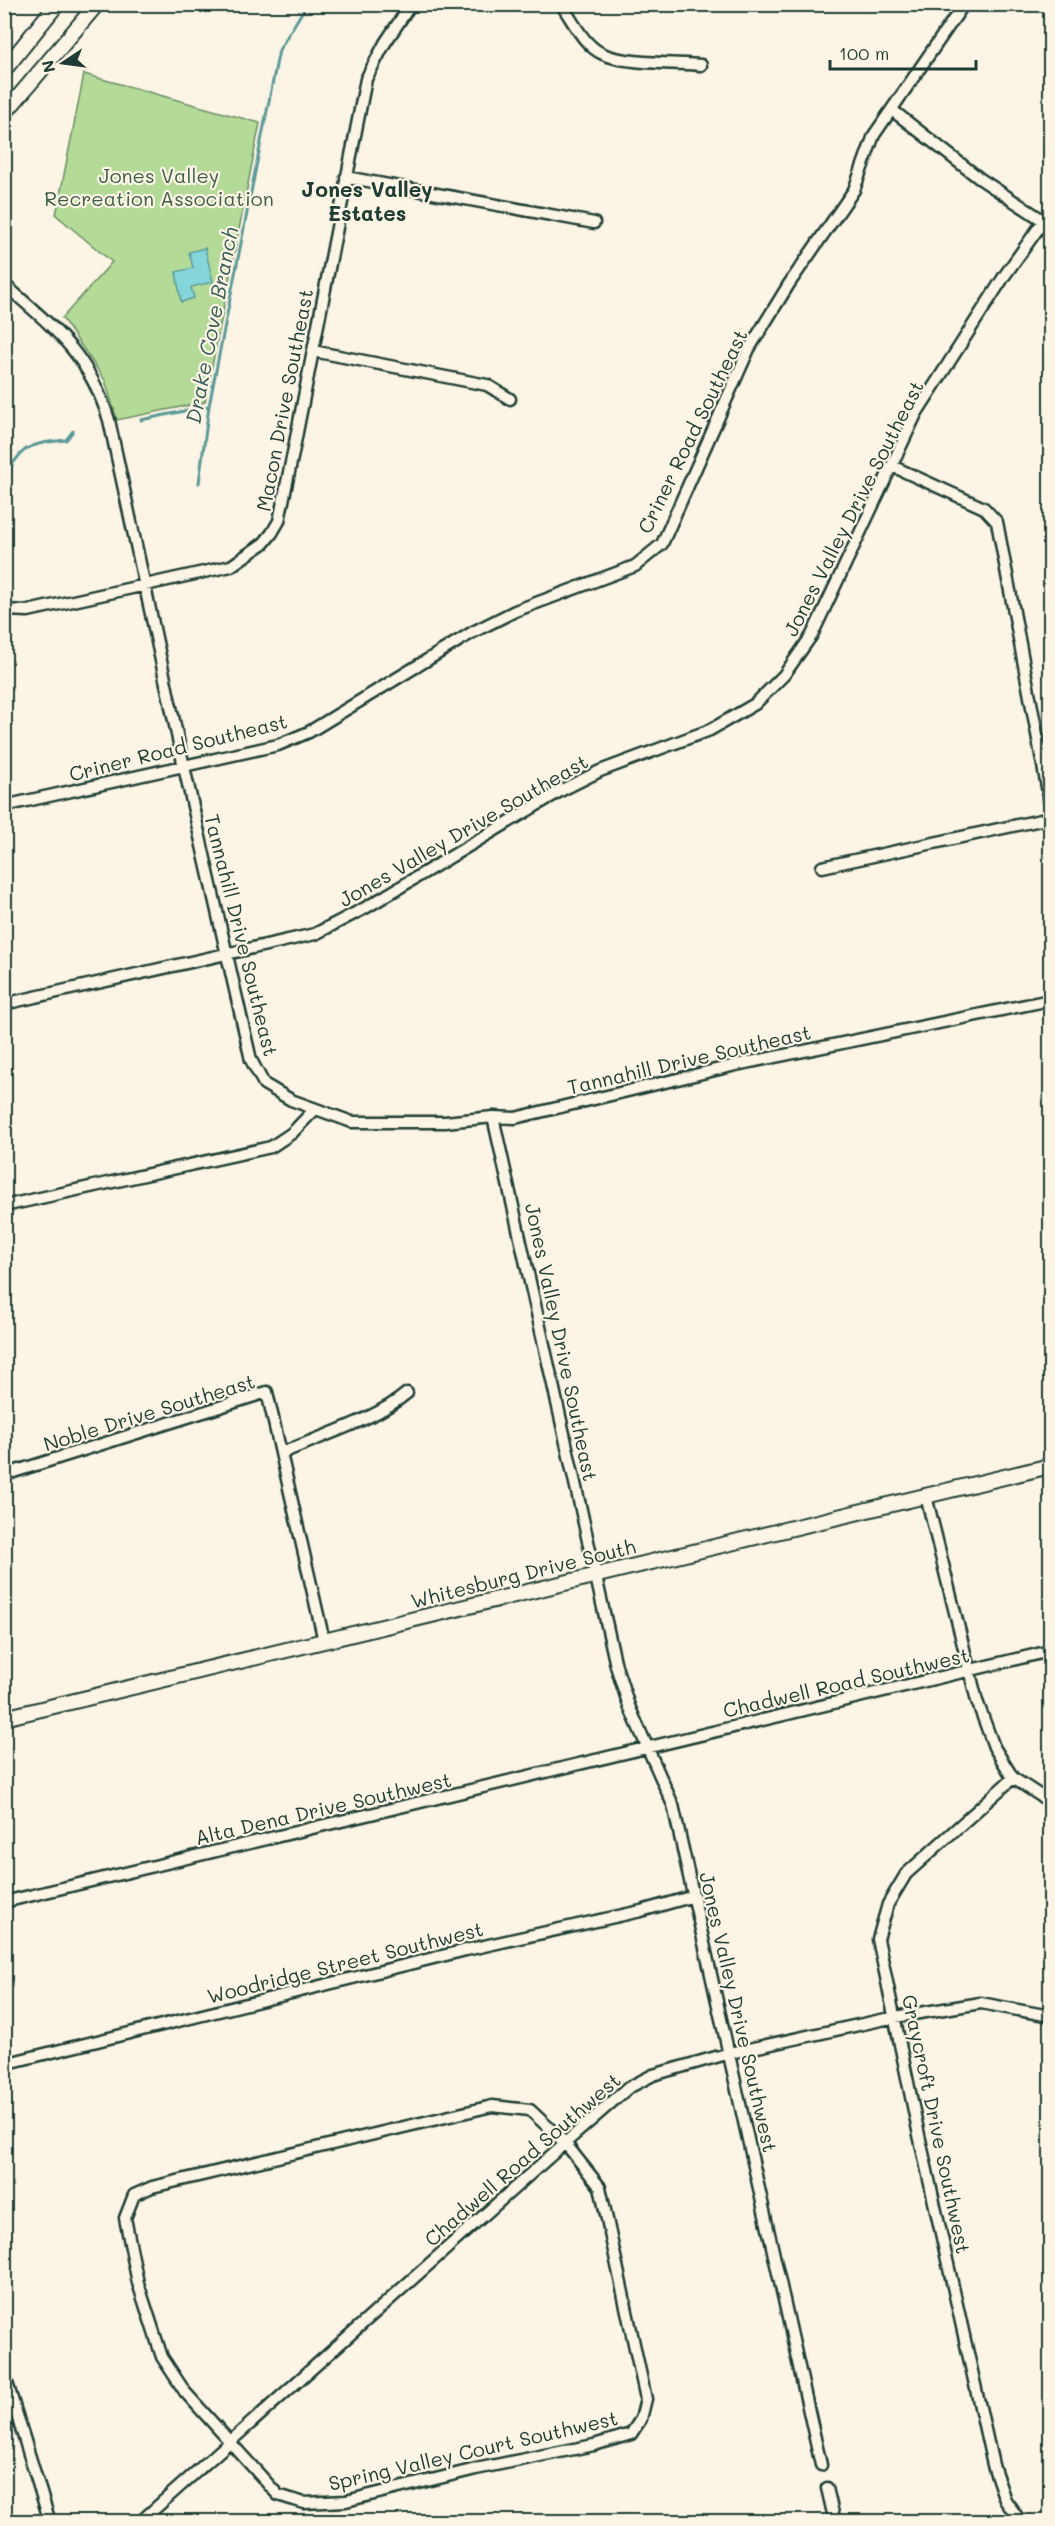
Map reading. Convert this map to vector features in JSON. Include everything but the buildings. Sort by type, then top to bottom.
[{"type":"main road","points":[[4,70],[57,4]]},
{"type":"main road","points":[[4,114],[97,4]]},
{"type":"main road","name":"Whitesburg Drive South","points":[[4,1718],[1050,1466]]},
{"type":"street","name":"Macon Drive Southeast","points":[[4,610],[28,611],[231,566],[264,543],[272,533],[279,521],[366,79],[385,43],[411,4]]},
{"type":"street","points":[[561,4],[584,38],[603,54],[629,60],[701,65]]},
{"type":"street","name":"Criner Road Southeast","points":[[4,806],[278,745],[309,732],[473,632],[515,611],[635,566],[662,544],[748,349],[789,284],[854,190],[874,135],[964,4]]},
{"type":"street","points":[[892,110],[979,178],[1048,219]]},
{"type":"street","points":[[346,177],[594,223]]},
{"type":"street","name":"Jones Valley Drive Southeast","points":[[4,1004],[315,934],[367,907],[562,790],[600,771],[710,730],[755,704],[784,675],[812,635],[916,414],[1005,275],[1048,219]]},
{"type":"street","name":"Tannahill Drive Southeast","points":[[4,284],[68,341],[84,363],[100,392],[109,420],[184,767],[251,1060],[264,1084],[291,1100],[352,1122],[445,1122],[493,1117],[515,1118],[736,1065],[1050,1000]]},
{"type":"street","points":[[313,351],[487,386],[510,399]]},
{"type":"street","points":[[892,466],[984,508],[997,522],[1050,803]]},
{"type":"street","points":[[822,867],[1050,818]]},
{"type":"street","points":[[4,1206],[271,1148],[292,1133],[315,1109]]},
{"type":"street","name":"Jones Valley Drive Southeast","points":[[493,1117],[595,1576]]},
{"type":"street","name":"Noble Drive Southeast","points":[[4,1475],[267,1392],[324,1641]]},
{"type":"street","points":[[282,1453],[358,1421],[399,1400],[407,1393]]},
{"type":"street","points":[[926,1496],[977,1701],[994,1747],[1014,1778],[1050,1802]]},
{"type":"street","name":"Jones Valley Drive Southwest","points":[[595,1576],[616,1666],[629,1706],[673,1804],[821,2465]]},
{"type":"street","name":"Chadwell Road Southwest","points":[[650,1749],[1050,1651]]},
{"type":"street","name":"Alta Dena Drive Southwest","points":[[4,1902],[650,1749]]},
{"type":"street","name":"Graycroft Drive Southwest","points":[[1014,1778],[906,1874],[888,1904],[878,1939],[919,2136],[993,2465],[1005,2500],[1021,2522]]},
{"type":"street","name":"Woodridge Street Southwest","points":[[4,2064],[466,1950],[641,1911],[694,1896]]},
{"type":"street","name":"Chadwell Road Southwest","points":[[140,2522],[628,2088],[653,2075],[730,2053],[895,2017],[981,2003],[1050,2016]]},
{"type":"street","name":"Spring Valley Court Southwest","points":[[492,2106],[530,2110],[565,2143],[600,2187],[627,2305],[646,2398],[641,2419],[631,2434],[594,2445],[476,2469],[346,2501],[304,2503],[278,2495],[184,2392],[162,2357],[138,2283],[125,2218],[134,2195],[152,2187],[492,2106]]},
{"type":"street","points":[[4,2373],[50,2522]]},
{"type":"street","points":[[827,2488],[835,2522]]},
{"type":"green space","name":"Jones Valley Recreation Association","points":[[84,74],[260,123],[205,402],[117,420],[105,380],[62,318],[112,262],[56,215]]},
{"type":"water","points":[[205,248],[213,282],[191,287],[194,298],[181,302],[176,272],[193,268],[189,252]]},
{"type":"waterway","name":"Drake Cove Branch","points":[[199,483],[209,406],[279,50],[307,4]]},
{"type":"waterway","points":[[141,420],[209,406]]},
{"type":"waterway","points":[[4,476],[23,451],[35,445],[66,440],[73,431]]},
{"type":"district","name":"Jones Valley Estates","points":[[367,200]]}]
